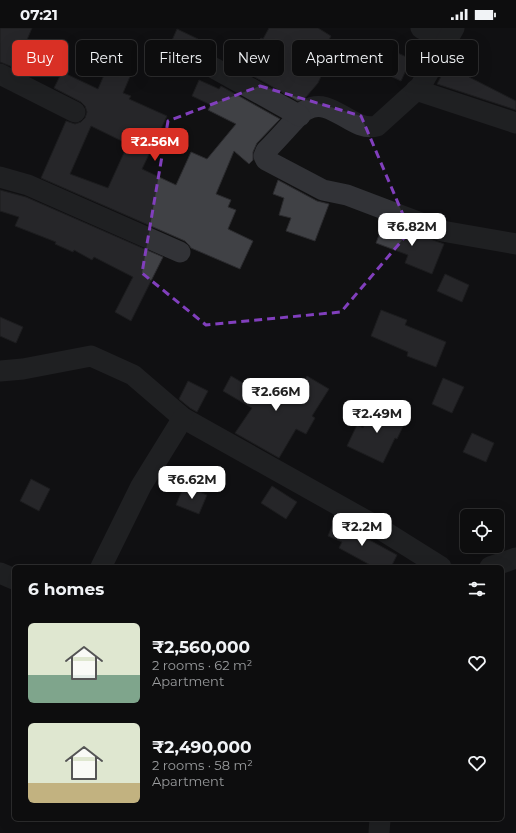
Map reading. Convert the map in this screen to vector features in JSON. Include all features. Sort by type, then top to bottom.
[{"type":"street","points":[[421,28],[451,34],[420,86],[377,126],[370,128],[362,126],[325,107],[314,106],[305,110],[266,151],[264,156],[266,160],[323,190],[347,194],[442,231],[516,244]]},
{"type":"street","points":[[216,69],[300,116]]},
{"type":"street","points":[[0,74],[75,112]]},
{"type":"street","points":[[416,90],[516,123]]},
{"type":"street","points":[[0,177],[28,185],[180,252]]},
{"type":"street","points":[[0,370],[23,369],[91,356],[133,374],[183,418],[374,525],[437,565]]},
{"type":"street","points":[[102,565],[141,486],[183,418]]},
{"type":"street","points":[[496,565],[516,558]]},
{"type":"street","points":[[0,574],[12,578]]},
{"type":"street","points":[[379,833],[380,821]]},
{"type":"highlighted area","points":[[260,86],[361,116],[410,231],[341,312],[206,325],[142,273],[168,121]]},
{"type":"building","points":[[0,28],[32,28],[27,40],[12,40],[12,67],[0,62]]},
{"type":"building","points":[[269,28],[318,28],[331,36],[329,40],[292,40],[292,76],[321,76],[318,83],[306,97],[298,101],[253,76],[284,76],[284,40],[260,40],[261,38],[263,39]]},
{"type":"building","points":[[177,29],[198,39],[198,40],[172,40]]},
{"type":"building","points":[[398,53],[406,57],[406,70],[401,81],[390,76],[398,76]]},
{"type":"building","points":[[68,75],[98,89],[104,76],[130,76],[123,93],[131,96],[129,99],[167,116],[142,169],[176,185],[191,152],[207,159],[236,124],[208,110],[211,105],[192,96],[199,80],[219,89],[221,86],[280,119],[257,143],[253,152],[253,160],[249,164],[234,151],[216,194],[231,200],[228,207],[236,210],[228,229],[253,241],[240,269],[191,248],[185,241],[41,178],[66,121],[75,124],[81,122],[85,118],[87,112],[85,106],[81,102],[54,88],[60,76]],"holes":[[[91,126],[128,144],[108,188],[70,174]]]},
{"type":"building","points":[[441,76],[470,76],[516,101],[516,110],[437,84]]},
{"type":"building","points":[[278,180],[317,201],[329,204],[315,241],[286,231],[291,218],[279,215],[284,198],[273,194]]},
{"type":"building","points":[[0,190],[26,197],[163,257],[131,321],[115,312],[133,277],[94,257],[92,260],[74,250],[73,252],[55,244],[56,242],[15,226],[19,217],[0,211]]},
{"type":"building","points":[[384,222],[444,244],[432,274],[405,263],[408,255],[376,243]]},
{"type":"building","points":[[445,274],[469,285],[462,302],[437,291]]},
{"type":"building","points":[[381,310],[407,320],[405,325],[446,342],[436,367],[407,356],[408,352],[371,336]]},
{"type":"building","points":[[0,317],[23,327],[16,343],[0,336]]},
{"type":"building","points":[[231,376],[262,394],[272,380],[294,396],[307,376],[329,389],[312,416],[315,418],[306,434],[296,429],[279,458],[235,433],[252,408],[223,391]]},
{"type":"building","points":[[443,378],[464,387],[452,413],[432,404]]},
{"type":"building","points":[[188,381],[208,391],[197,412],[179,399]]},
{"type":"building","points":[[375,404],[406,420],[397,439],[395,438],[383,463],[347,446],[357,425],[363,428]]},
{"type":"building","points":[[472,433],[494,443],[486,462],[463,452]]},
{"type":"building","points":[[31,479],[50,489],[39,511],[20,501]]},
{"type":"building","points":[[184,486],[207,495],[199,514],[176,505]]},
{"type":"building","points":[[272,486],[297,502],[286,519],[261,503]]},
{"type":"building","points":[[334,521],[363,533],[362,536],[397,555],[392,565],[370,565],[339,548],[342,542],[328,536]]}]
